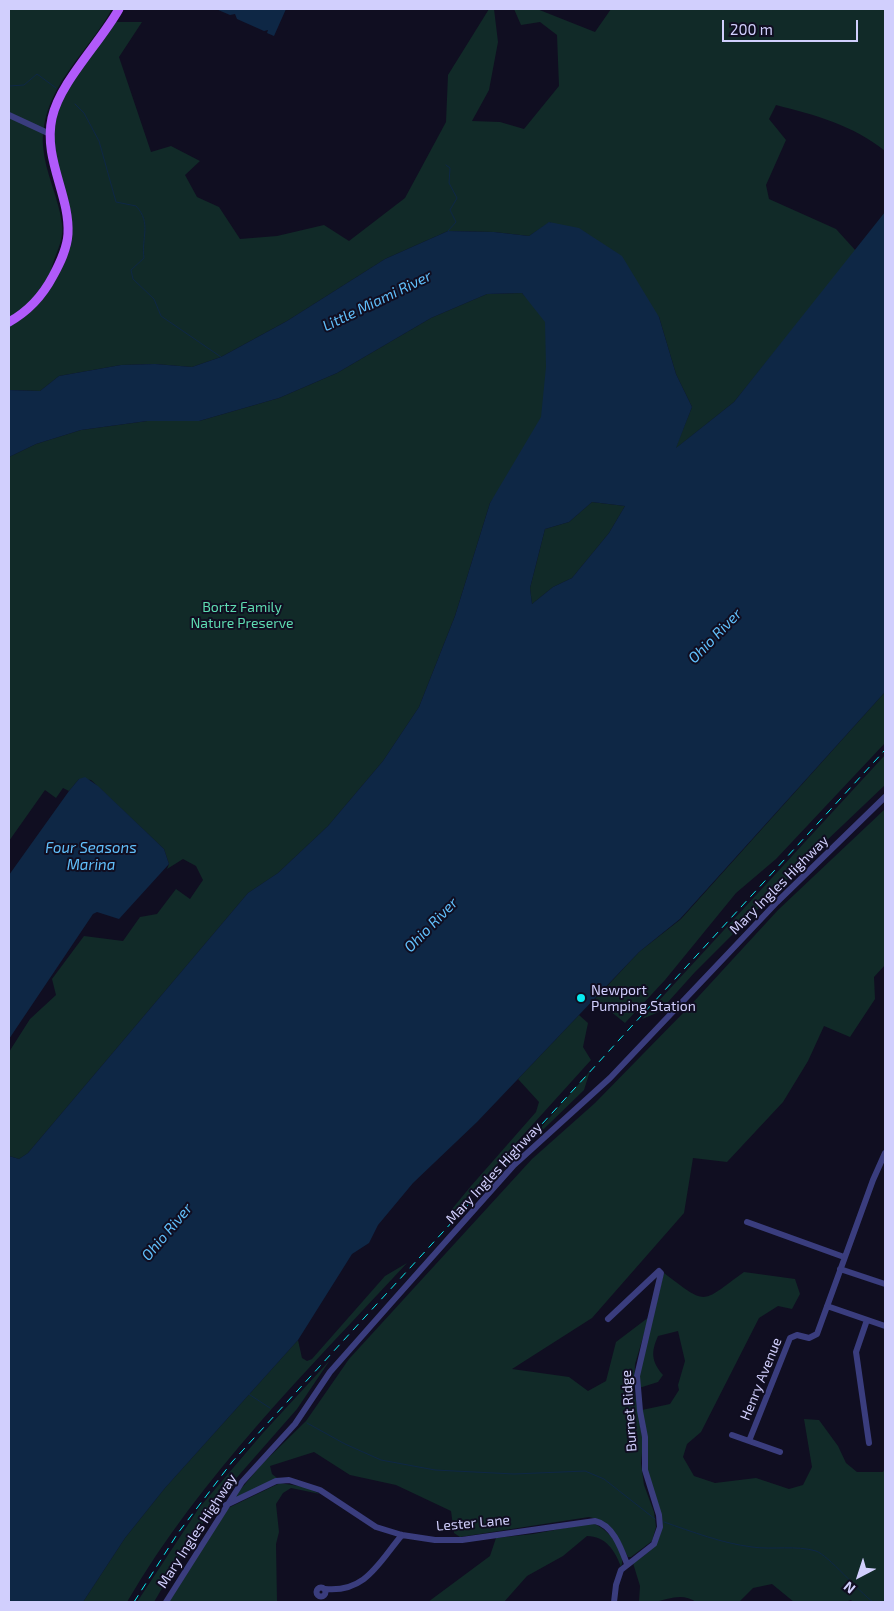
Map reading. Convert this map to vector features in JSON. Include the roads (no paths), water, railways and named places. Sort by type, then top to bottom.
[{"type":"main road","points":[[9,322],[31,306],[45,290],[60,264],[67,244],[67,221],[51,152],[50,134],[54,110],[62,92],[99,42],[119,9]]},
{"type":"street","points":[[9,115],[50,134]]},
{"type":"street","name":"Mary Ingles Highway","points":[[166,1602],[242,1482],[295,1424],[342,1358],[514,1166],[610,1078],[778,902],[885,798]]},
{"type":"street","points":[[885,1153],[874,1175],[827,1306],[885,1326]]},
{"type":"street","points":[[747,1222],[844,1257]]},
{"type":"street","points":[[840,1269],[885,1284]]},
{"type":"street","name":"Burnet Ridge","points":[[608,1319],[647,1281],[659,1271],[661,1273],[637,1376],[640,1411],[645,1437],[645,1470],[659,1515],[660,1527],[654,1544],[645,1553],[627,1564]]},
{"type":"street","name":"Henry Avenue","points":[[749,1442],[788,1342],[797,1335],[808,1338],[817,1334],[827,1306]]},
{"type":"street","points":[[867,1320],[856,1352],[869,1443]]},
{"type":"street","points":[[732,1435],[780,1452]]},
{"type":"street","name":"Lester Lane","points":[[226,1505],[276,1481],[292,1481],[320,1490],[371,1525],[402,1535],[452,1540],[595,1521],[605,1525],[613,1535],[627,1564]]},
{"type":"street","points":[[325,1589],[349,1588],[360,1582],[402,1535]]},
{"type":"street","points":[[614,1602],[617,1580],[627,1564]]},
{"type":"water","points":[[216,9],[286,9],[274,36],[267,33],[268,30],[264,31],[237,19],[235,14],[230,15]]},
{"type":"water","points":[[885,212],[885,692],[680,919],[639,952],[477,1122],[413,1183],[378,1225],[369,1243],[352,1254],[298,1340],[165,1488],[125,1538],[83,1602],[9,1602],[9,1156],[19,1159],[28,1153],[248,893],[278,873],[328,826],[383,761],[419,707],[455,616],[490,503],[541,417],[546,367],[545,322],[522,293],[487,294],[431,318],[337,373],[279,398],[199,421],[147,421],[81,430],[36,444],[9,457],[9,390],[40,391],[59,376],[121,365],[155,364],[192,367],[221,357],[287,321],[385,259],[448,231],[494,232],[529,236],[549,222],[579,228],[622,256],[659,317],[676,374],[692,407],[676,448],[734,402]],"holes":[[[592,502],[625,506],[609,533],[572,578],[553,587],[532,604],[530,588],[545,529],[569,522]]]},
{"type":"water","name":"Four Seasons Marina","points":[[85,777],[98,786],[164,849],[169,864],[119,919],[97,912],[93,914],[9,1039],[9,875],[69,791],[79,779]]},
{"type":"waterway","points":[[9,86],[24,85],[37,74],[56,88]]},
{"type":"waterway","points":[[75,104],[84,113],[99,141],[116,202],[136,206],[144,218],[144,258],[131,270],[133,279],[154,299],[161,316],[221,357]]},
{"type":"waterway","points":[[446,165],[450,168],[449,183],[457,198],[450,210],[456,222],[448,231]]},
{"type":"waterway","points":[[247,1393],[270,1408]]},
{"type":"waterway","points":[[307,1423],[345,1444],[381,1460],[435,1470],[514,1474],[585,1471],[604,1479],[655,1519]]},
{"type":"waterway","points":[[664,1522],[729,1543],[760,1548],[801,1548],[816,1551],[828,1559],[873,1602]]},
{"type":"railway","points":[[134,1602],[178,1533],[232,1462],[885,750]]},
{"type":"place","name":"Newport Pumping Station","points":[[581,998]]},
{"type":"water label","name":"Little Miami River","points":[[377,301]]},
{"type":"water label","name":"Ohio River","points":[[715,636]]},
{"type":"water label","name":"Ohio River","points":[[431,925]]},
{"type":"water label","name":"Ohio River","points":[[167,1232]]},
{"type":"park label","name":"Bortz Family Nature Preserve","points":[[242,616]]}]
